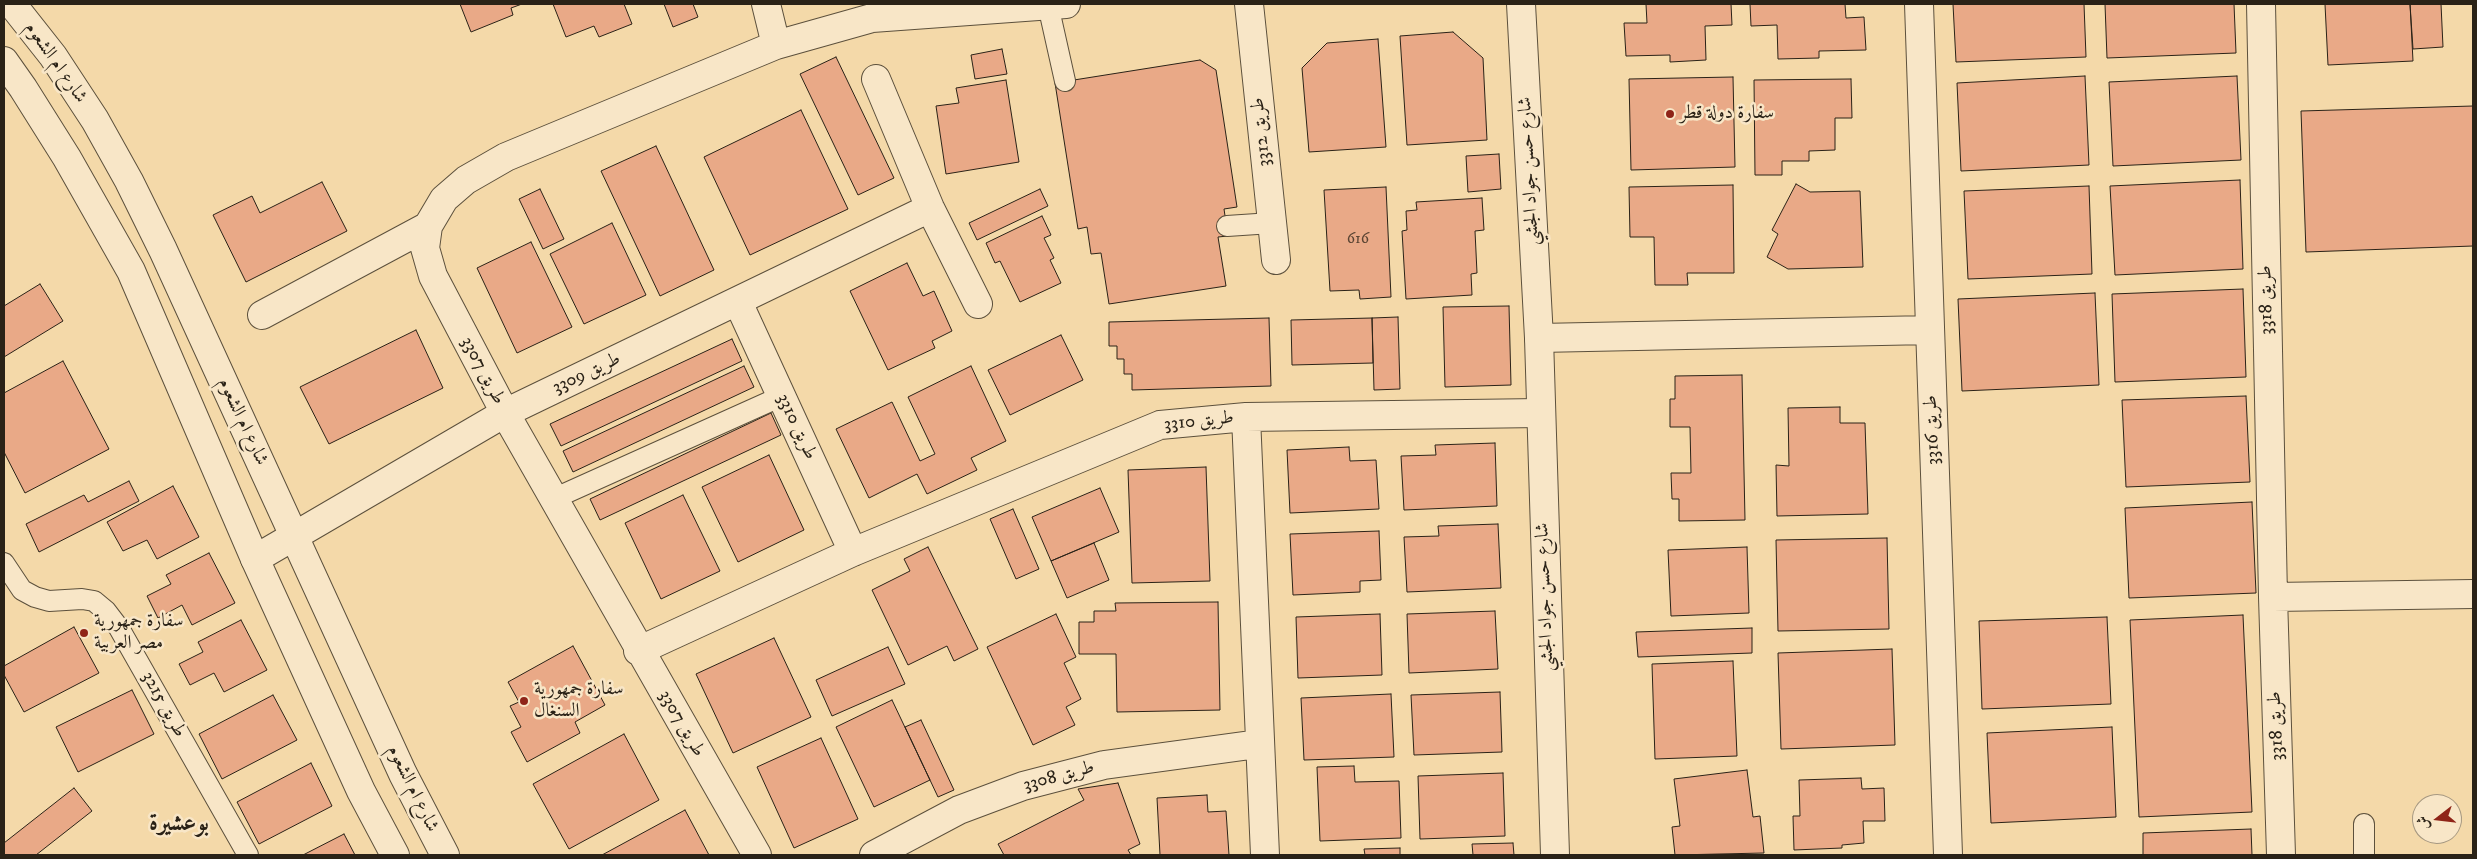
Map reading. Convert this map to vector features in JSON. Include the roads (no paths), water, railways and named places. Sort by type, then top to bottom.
[{"type":"street","name":"شارع ام الشعوم","points":[[12,4],[58,64],[95,120],[129,181],[163,250],[403,774],[445,855]]},
{"type":"street","points":[[766,4],[776,45],[872,18],[1057,4]]},
{"type":"street","name":"طريق 3312","points":[[1249,4],[1276,260]]},
{"type":"street","name":"شارع حسن جواد الجشي","points":[[1522,4],[1539,338],[1555,855]]},
{"type":"street","name":"طريق 3316","points":[[1919,4],[1948,855]]},
{"type":"street","name":"طريق 3318","points":[[2261,4],[2273,597],[2281,855]]},
{"type":"street","name":"طريق 3307","points":[[757,855],[638,651],[505,413],[433,276],[425,248],[428,226],[444,199],[466,180],[506,157],[776,45]]},
{"type":"street","points":[[4,61],[67,158],[131,271],[255,559],[361,791],[395,855]]},
{"type":"street","points":[[876,79],[930,208],[978,304]]},
{"type":"street","name":"طريق 3309","points":[[255,559],[505,413],[930,208]]},
{"type":"street","points":[[262,315],[428,226]]},
{"type":"street","name":"طريق 3310","points":[[738,302],[853,552]]},
{"type":"street","points":[[1539,338],[1930,330]]},
{"type":"street","name":"طريق 3310","points":[[638,651],[853,552],[1160,425],[1246,417],[1540,413]]},
{"type":"street","points":[[1246,417],[1258,744],[1265,855]]},
{"type":"street","points":[[2273,597],[2473,594]]},
{"type":"street","name":"طريق 3308","points":[[874,855],[960,810],[1023,786],[1104,765],[1258,744]]},
{"type":"lane","points":[[1057,4],[1065,81]]},
{"type":"lane","points":[[1227,226],[1272,223]]},
{"type":"lane","points":[[553,499],[782,396]]},
{"type":"lane","name":"طريق 3215","points":[[4,563],[22,590],[35,597],[49,601],[82,599],[94,601],[106,611],[120,628],[248,855]]},
{"type":"lane","points":[[2364,824],[2364,855]]},
{"type":"place","name":"سفارة دولة قطر","points":[[1670,114]]},
{"type":"place","name":"سفارة جمهورية مصر العربية","points":[[84,633]]},
{"type":"place","name":"سفارة جمهورية السنغال","points":[[524,701]]},
{"type":"district","name":"بوعشيرة","points":[[179,825]]}]
